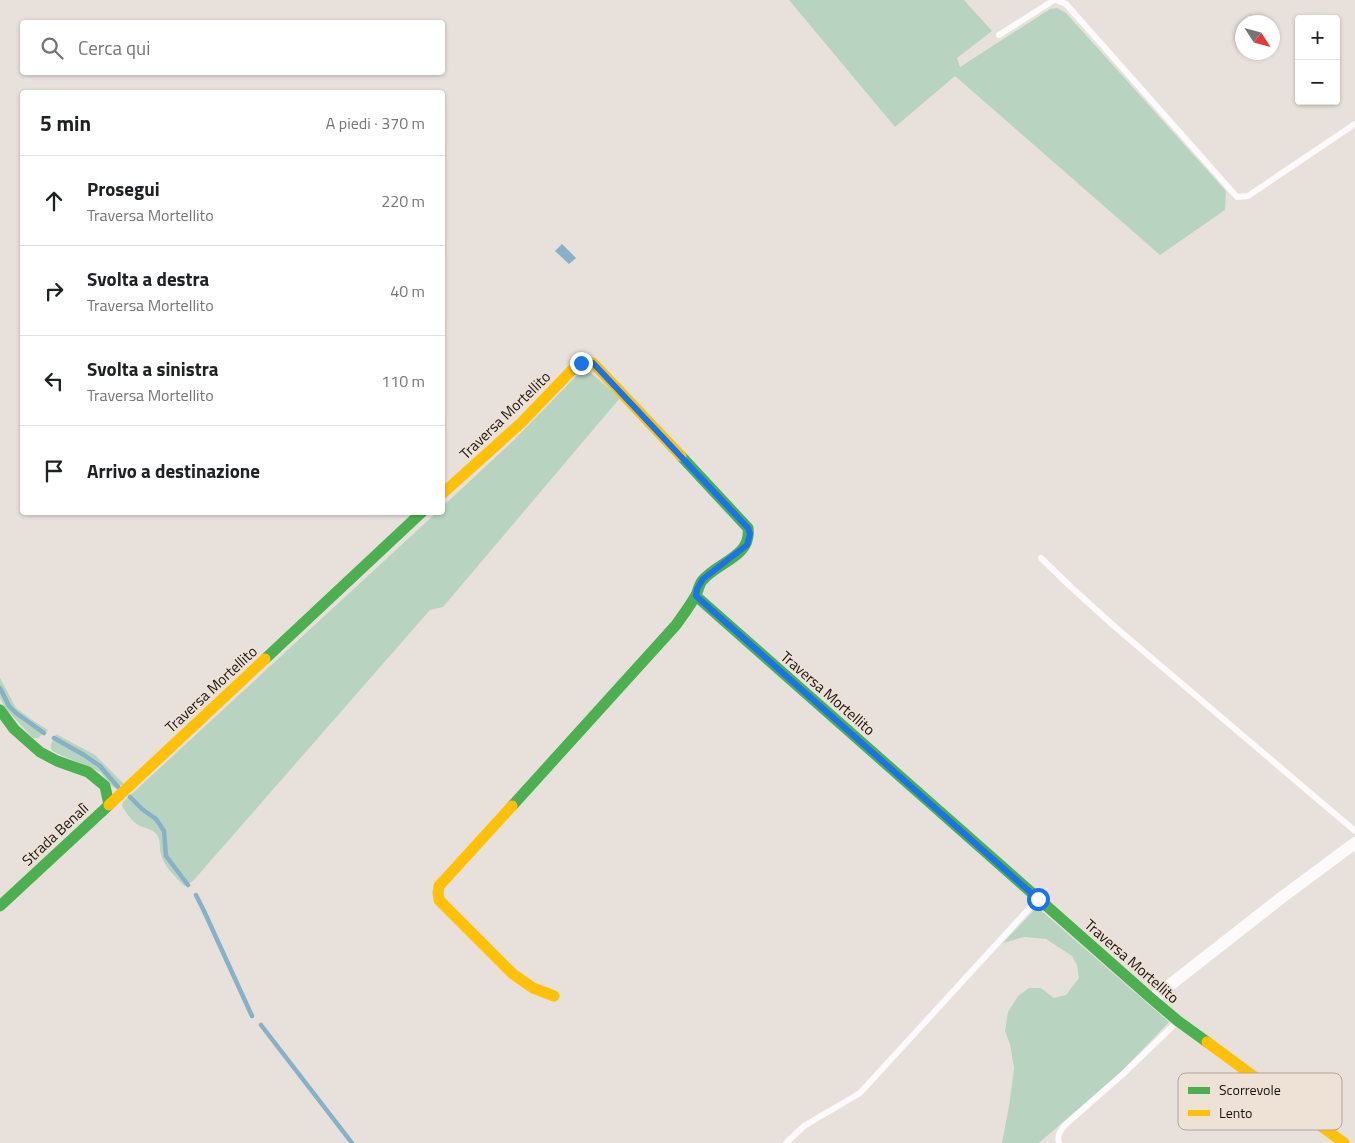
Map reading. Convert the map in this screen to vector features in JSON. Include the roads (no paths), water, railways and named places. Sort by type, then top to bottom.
[{"type":"street","name":"Traversa Mortellito","points":[[445,491],[521,422],[571,371],[581,363],[593,363],[748,528],[750,534],[747,545],[703,579],[697,589],[696,596],[1152,999],[1178,1021],[1249,1073]]},
{"type":"street","name":"Traversa Mortellito","points":[[108,805],[131,786],[419,515]]},
{"type":"street","points":[[554,996],[533,988],[506,968],[439,900],[440,886],[676,625],[696,596]]},
{"type":"street","name":"Strada Benalì","points":[[0,710],[14,729],[40,752],[57,761],[88,772],[105,786],[108,805],[0,906]]},
{"type":"street","points":[[1152,999],[1355,843]]},
{"type":"street","name":"Traversa Mortellito","points":[[1326,1130],[1344,1143]]},
{"type":"lane","points":[[999,35],[1055,0],[1066,4],[1237,197],[1248,196],[1355,124]]},
{"type":"lane","points":[[1041,558],[1114,626],[1355,831]]},
{"type":"lane","points":[[786,1143],[804,1126],[860,1093],[1038,899]]},
{"type":"lane","points":[[1059,1143],[1059,1131],[1123,1074],[1178,1021]]},
{"type":"water","points":[[562,244],[576,258],[569,264],[555,251]]},
{"type":"waterway","points":[[0,688],[9,706],[44,733]]},
{"type":"waterway","points":[[54,738],[100,766],[118,787]]},
{"type":"waterway","points":[[130,797],[156,819],[164,831],[166,856],[188,885]]},
{"type":"waterway","points":[[196,895],[252,1016]]},
{"type":"waterway","points":[[261,1025],[352,1143]]}]
